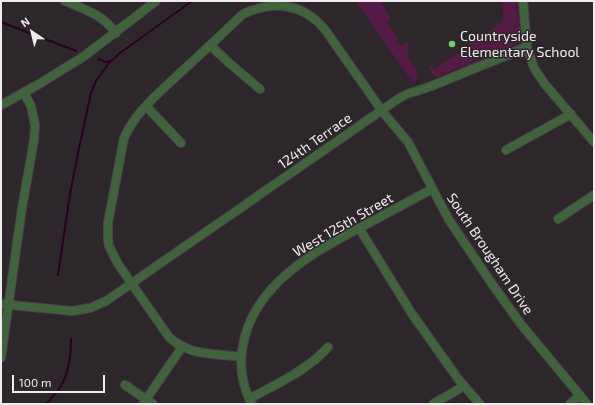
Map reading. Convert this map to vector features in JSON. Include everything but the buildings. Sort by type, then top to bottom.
[{"type":"street","points":[[65,1],[96,14],[108,23],[116,33]]},
{"type":"street","points":[[1,105],[24,93],[83,57],[156,1]]},
{"type":"street","points":[[523,1],[527,47],[534,68],[544,83],[594,142]]},
{"type":"street","name":"South Brougham Drive","points":[[241,357],[190,351],[169,337],[112,253],[108,238],[108,223],[124,138],[132,121],[243,14],[256,7],[278,3],[295,6],[308,13],[319,22],[382,111],[410,146],[432,189],[457,232],[494,287],[520,323],[587,404]]},
{"type":"street","points":[[210,45],[260,89]]},
{"type":"street","name":"124th Terrace","points":[[5,304],[59,311],[72,311],[82,310],[106,301],[407,94],[429,87],[527,47]]},
{"type":"street","points":[[1,358],[5,304],[34,140],[35,125],[32,106],[24,93]]},
{"type":"street","points":[[146,106],[181,143]]},
{"type":"street","points":[[506,150],[571,114]]},
{"type":"street","name":"West 125th Street","points":[[250,402],[243,379],[241,357],[243,342],[248,327],[258,308],[269,292],[285,275],[328,246],[432,189]]},
{"type":"street","points":[[558,219],[594,195]]},
{"type":"street","points":[[359,228],[412,314],[464,386],[480,404]]},
{"type":"street","points":[[125,385],[147,402],[182,346]]},
{"type":"street","points":[[250,402],[310,365],[328,347]]},
{"type":"street","points":[[433,404],[464,386]]},
{"type":"street","points":[[570,404],[580,395]]},
{"type":"shaded area","points":[[356,1],[386,1],[382,4],[390,17],[390,20],[387,23],[398,38],[396,39],[401,46],[407,43],[409,44],[408,56],[418,71],[416,82],[413,83]]},
{"type":"shaded area","points":[[503,1],[516,1],[518,43],[467,63],[437,77],[434,75],[430,66],[432,66],[434,70],[503,21]]},
{"type":"shaded area","points":[[517,1],[519,1],[520,42],[518,40]]},
{"type":"shaded area","points":[[518,44],[516,47],[472,64],[443,78],[439,78],[468,64]]},
{"type":"waterway","points":[[58,275],[70,194],[79,148],[91,93],[96,81],[108,64],[120,53],[192,1]]},
{"type":"waterway","points":[[1,22],[76,51]]},
{"type":"waterway","points":[[98,59],[106,62],[110,61]]},
{"type":"waterway","points":[[46,404],[64,381],[70,358],[71,339]]},
{"type":"place","name":"Countryside Elementary School","points":[[452,44]]}]
